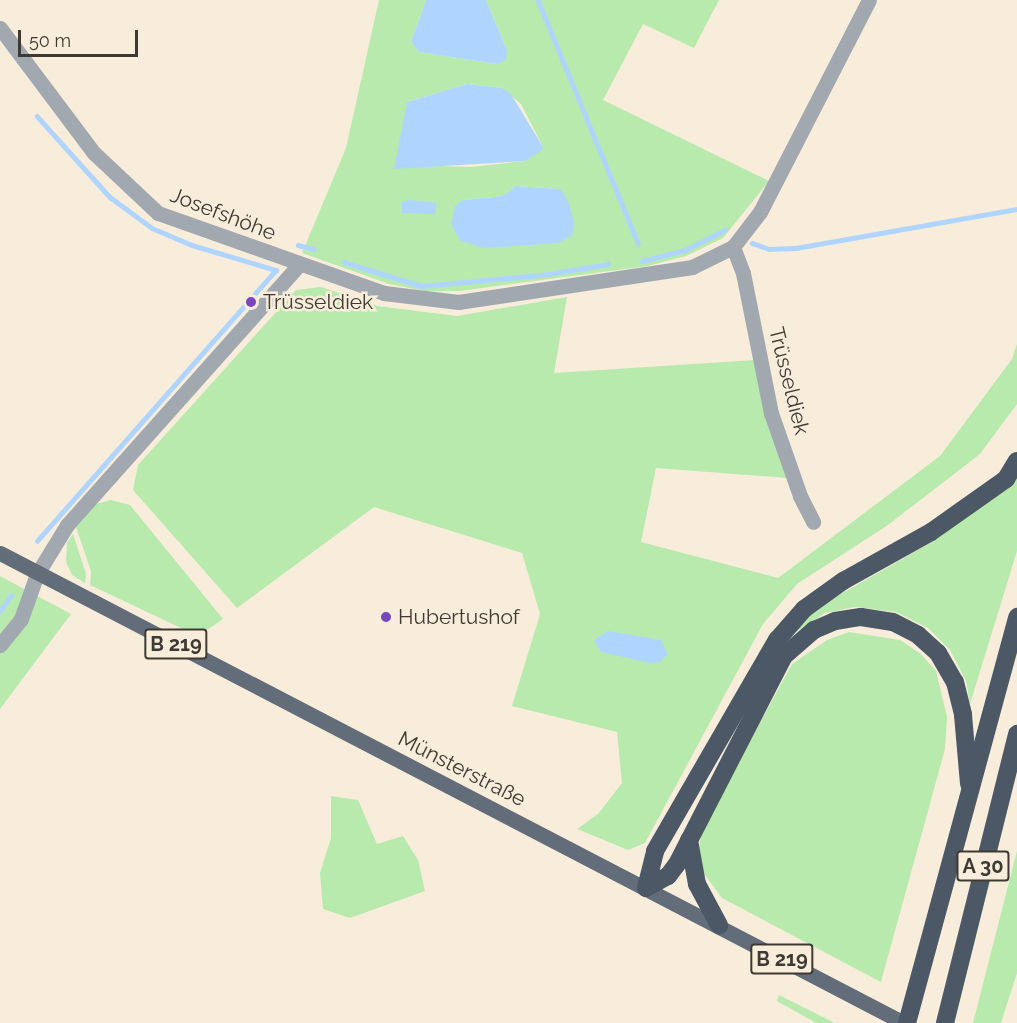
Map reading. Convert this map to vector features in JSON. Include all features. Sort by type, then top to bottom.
[{"type":"highway","points":[[646,888],[655,851],[777,640],[804,609],[843,581],[931,532],[1006,479],[1017,461]]},
{"type":"highway","points":[[646,888],[668,876],[784,656],[814,630],[835,621],[861,617],[893,622],[918,635],[938,653],[957,693],[969,784]]},
{"type":"highway","name":"A 30","points":[[906,1023],[969,784],[1017,617]]},
{"type":"highway","name":"A 30","points":[[945,1023],[1017,734]]},
{"type":"highway","points":[[689,838],[697,884],[719,925]]},
{"type":"main road","name":"Münsterstraße","points":[[0,554],[906,1023]]},
{"type":"street","points":[[0,645],[21,619],[37,574],[68,525],[108,475],[299,265],[394,295],[458,302],[692,267],[733,247],[760,212],[869,0]]},
{"type":"street","name":"Josefshöhe","points":[[0,28],[94,153],[158,213],[299,265]]},
{"type":"street","name":"Trüsseldiek","points":[[733,247],[743,273],[771,413],[800,496],[813,522]]},
{"type":"green space","points":[[379,0],[426,0],[411,42],[419,52],[497,64],[507,50],[486,0],[719,0],[694,48],[643,24],[603,100],[769,181],[723,238],[686,256],[648,266],[460,291],[425,291],[389,284],[302,253],[346,148]],"holes":[[[467,84],[502,88],[521,104],[543,147],[525,161],[470,167],[407,165],[407,102]],[[516,186],[560,189],[484,248],[463,200],[503,196]]]},
{"type":"green space","points":[[321,287],[378,306],[457,316],[567,297],[554,373],[755,360],[787,478],[656,468],[641,542],[778,578],[940,456],[1012,359],[1017,344],[1017,404],[980,454],[888,525],[797,584],[763,624],[645,843],[628,850],[577,829],[598,814],[622,783],[617,732],[512,706],[540,614],[522,553],[374,507],[237,608],[133,490],[138,465],[296,290]]},
{"type":"green space","points":[[1017,468],[1017,551],[970,704],[966,681],[950,650],[928,628],[896,612],[855,607],[825,613],[784,640],[818,607],[934,541],[968,515]]},
{"type":"green space","points":[[111,500],[130,505],[223,619],[198,636],[90,585],[91,571],[76,527],[96,504]]},
{"type":"green space","points":[[73,534],[86,574],[85,583],[72,575],[66,562],[67,543]]},
{"type":"green space","points":[[0,576],[71,614],[0,709]]},
{"type":"green space","points":[[849,632],[900,640],[921,654],[936,671],[947,717],[945,749],[881,982],[722,898],[702,871],[699,849],[702,829],[792,664],[827,640]]},
{"type":"green space","points":[[331,796],[358,800],[377,844],[403,836],[418,860],[425,891],[350,918],[323,909],[320,873],[331,838]]},
{"type":"green space","points":[[1017,851],[1017,973],[1001,1023],[973,1023]]},
{"type":"green space","points":[[779,995],[835,1023],[816,1023],[777,1001]]},
{"type":"water","points":[[426,0],[486,0],[507,50],[506,60],[497,64],[419,52],[411,42]]},
{"type":"water","points":[[467,84],[502,88],[511,94],[543,147],[541,151],[525,161],[394,169],[407,102]]},
{"type":"water","points":[[516,186],[560,189],[568,201],[574,223],[572,236],[558,243],[484,248],[460,241],[451,224],[455,206],[463,200],[503,196]]},
{"type":"water","points":[[410,200],[437,203],[435,214],[402,213],[401,202]]},
{"type":"water","points":[[608,631],[661,640],[668,654],[660,662],[650,663],[601,652],[594,640]]},
{"type":"waterway","points":[[538,0],[638,243]]},
{"type":"waterway","points":[[37,116],[110,197],[152,228],[192,245],[276,270]]},
{"type":"waterway","points":[[752,243],[769,249],[796,248],[1017,209]]},
{"type":"waterway","points":[[642,261],[685,250],[725,230]]},
{"type":"waterway","points":[[298,245],[314,249]]},
{"type":"waterway","points":[[344,262],[422,286],[541,275],[608,264]]},
{"type":"waterway","points":[[37,541],[276,270]]},
{"type":"waterway","points":[[0,611],[11,595]]},
{"type":"place","name":"Trüsseldiek","points":[[251,302]]},
{"type":"place","name":"Hubertushof","points":[[386,617]]}]
